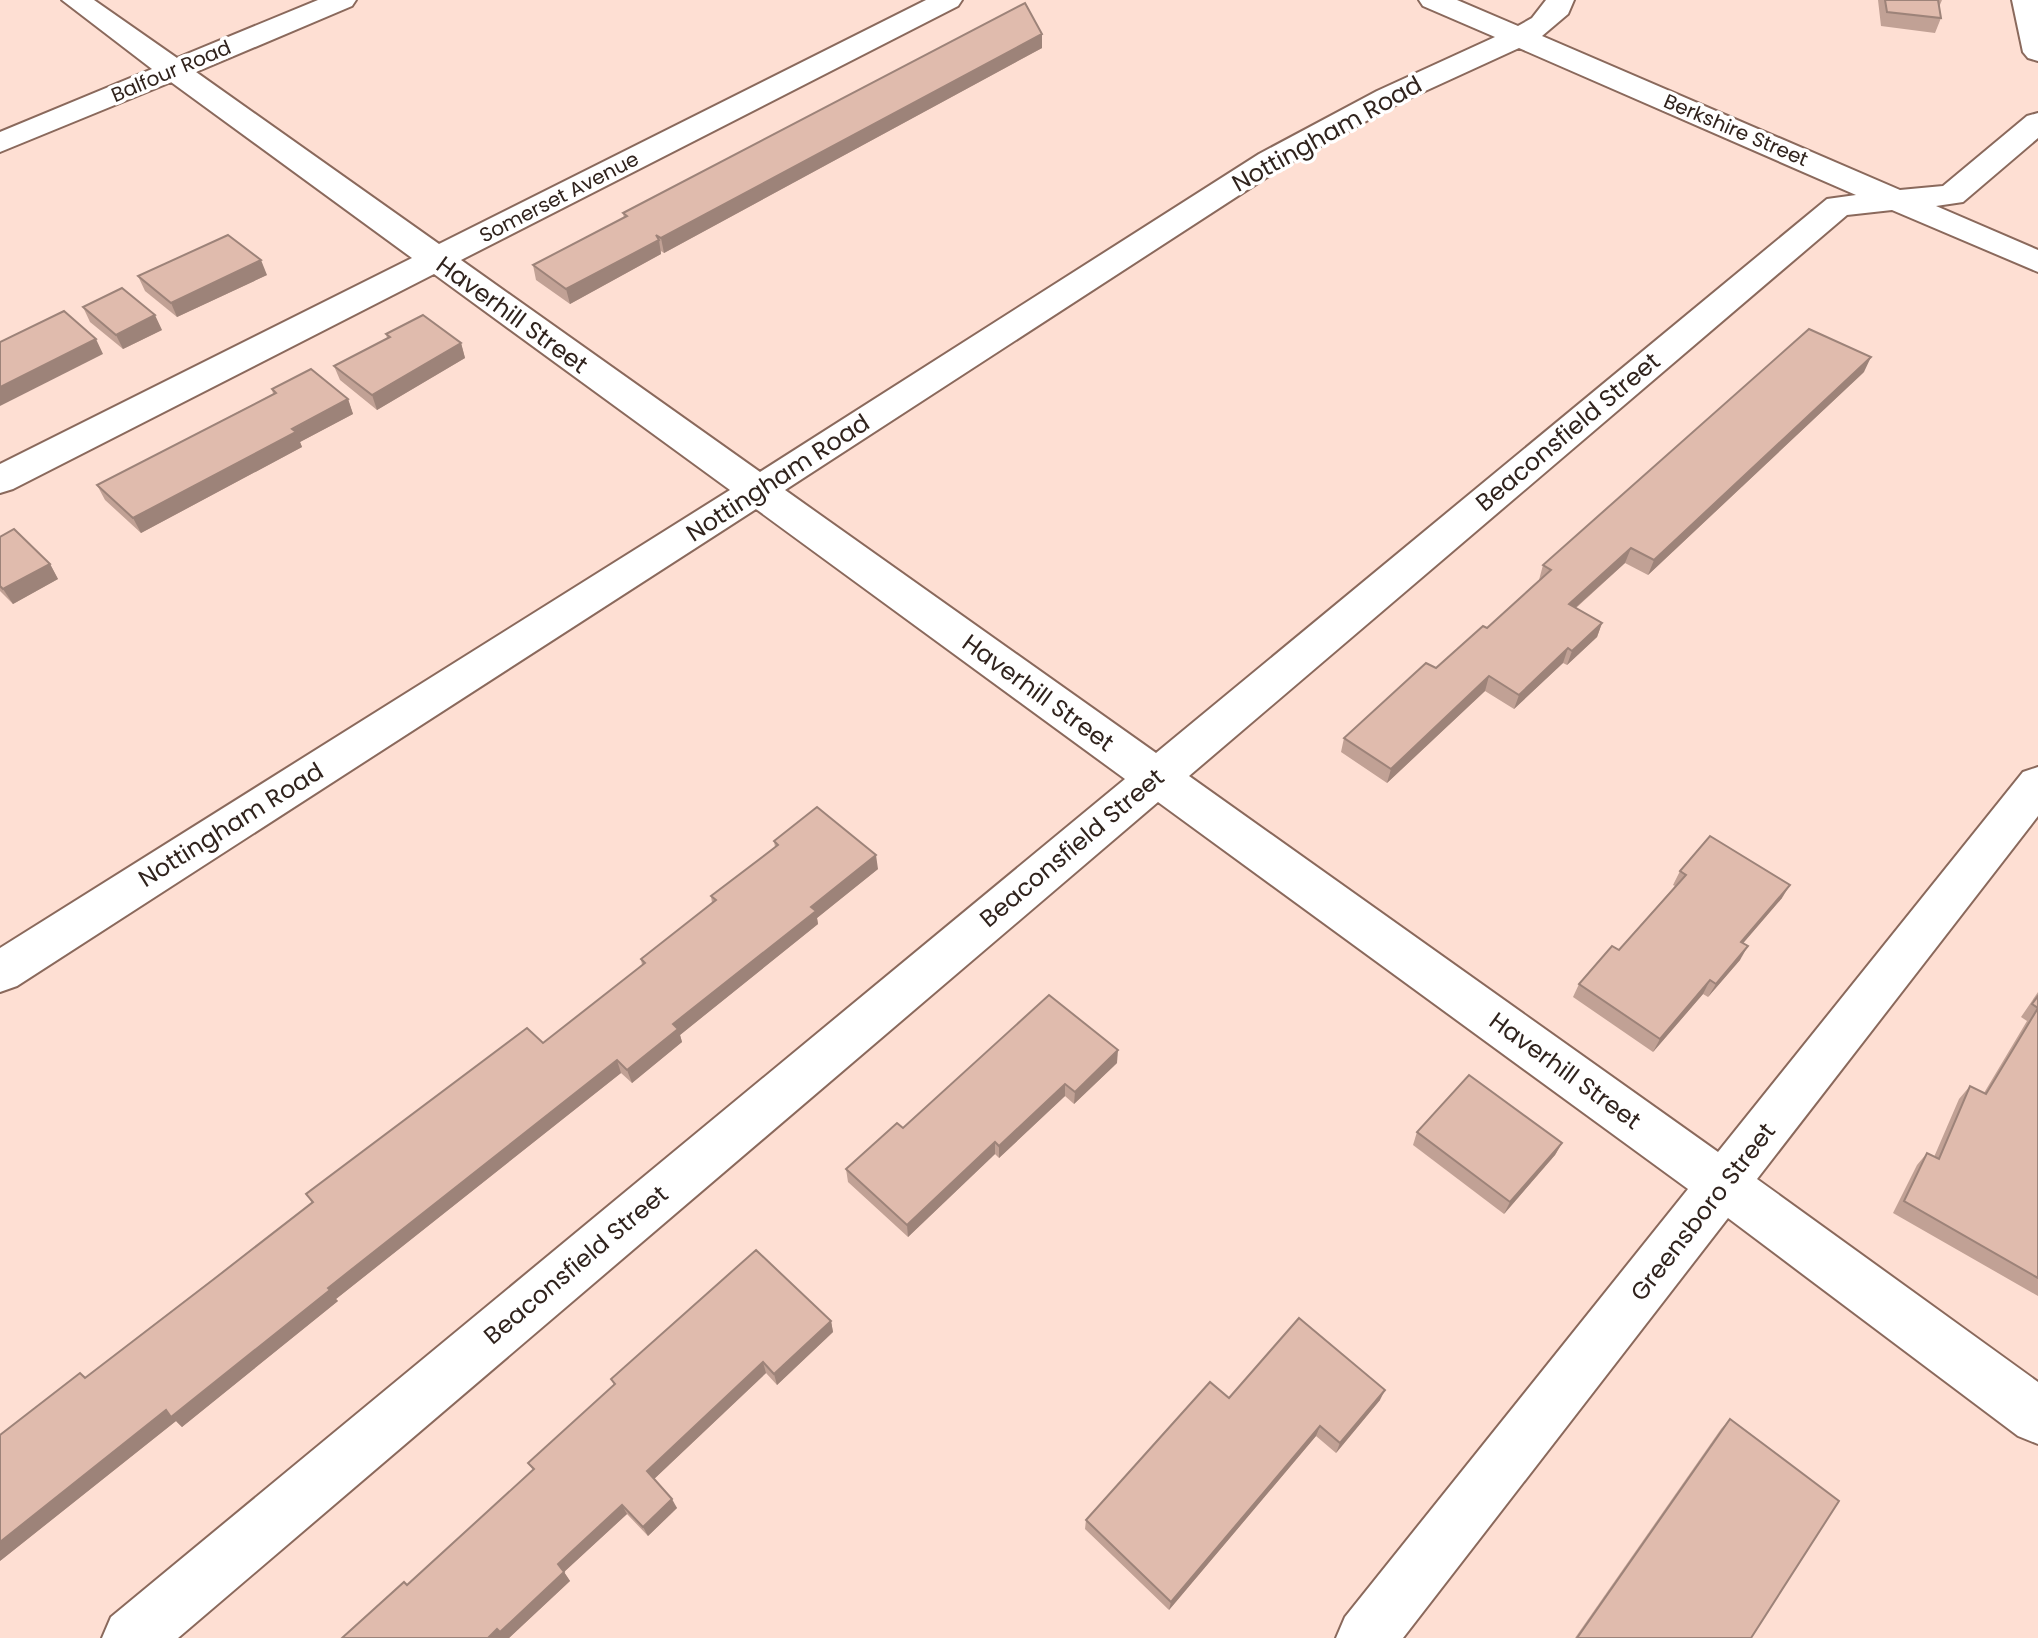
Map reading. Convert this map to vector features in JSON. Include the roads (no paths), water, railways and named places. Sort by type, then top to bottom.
[{"type":"street","name":"Haverhill Street","points":[[76,0],[1725,1185],[2038,1416]]},
{"type":"street","name":"Balfour Road","points":[[0,143],[342,0]]},
{"type":"street","name":"Somerset Avenue","points":[[0,480],[948,0]]},
{"type":"street","name":"Berkshire Street","points":[[1433,0],[2038,262]]},
{"type":"street","name":"Nottingham Road","points":[[0,972],[1270,161],[1388,97],[1520,37],[1542,24],[1558,8],[1560,0]]},
{"type":"street","points":[[2026,0],[2038,52]]},
{"type":"street","name":"Beaconsfield Street","points":[[132,1638],[1838,206],[1952,195],[2038,122]]},
{"type":"street","name":"Greensboro Street","points":[[1366,1638],[2038,784]]}]
